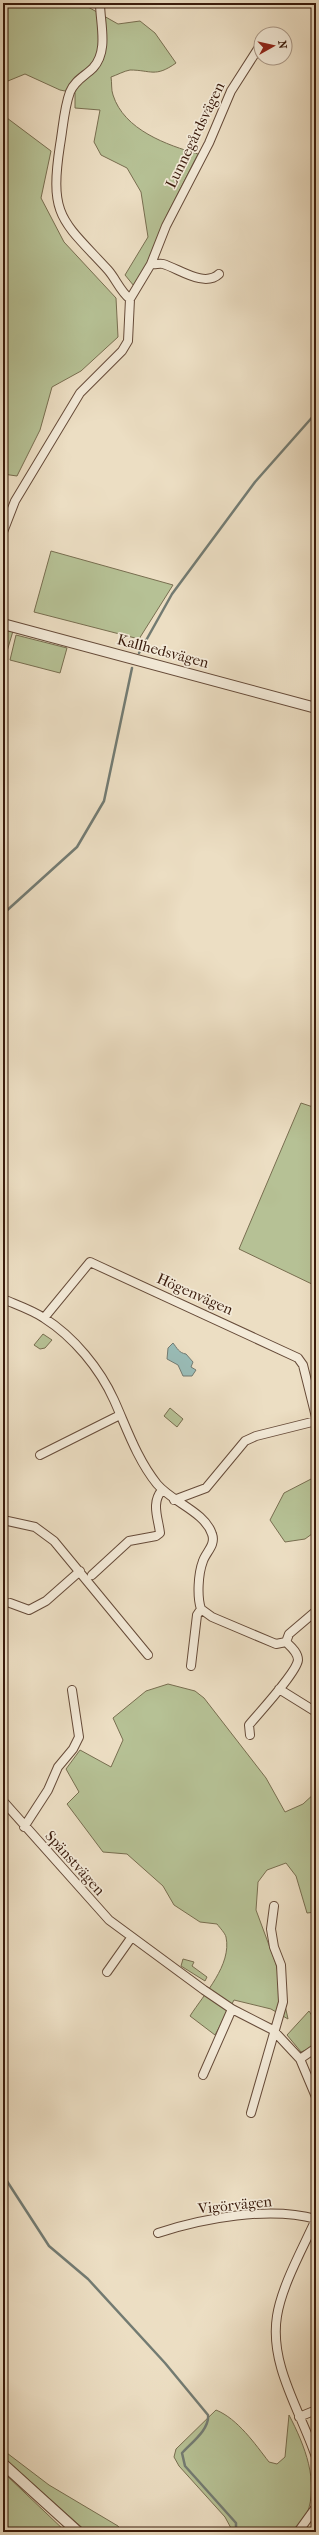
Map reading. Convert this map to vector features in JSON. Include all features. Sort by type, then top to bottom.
[{"type":"street","points":[[95,3],[100,12]]},
{"type":"street","points":[[100,3],[102,42],[99,56],[94,67],[83,75],[70,91],[58,159],[55,190],[60,210],[68,227],[113,276],[130,299]]},
{"type":"street","name":"Lunnegårdsvägen","points":[[3,532],[15,500],[80,393],[125,346],[130,327],[130,299],[150,264],[166,226],[209,143],[230,91],[253,56]]},
{"type":"street","points":[[150,264],[162,264],[203,278],[216,277],[219,274]]},
{"type":"street","name":"Kallhedsvägen","points":[[3,624],[316,708]]},
{"type":"street","name":"Högenvägen","points":[[44,1318],[90,1262],[298,1358],[303,1365],[316,1417]]},
{"type":"street","points":[[3,1299],[44,1318],[67,1336],[87,1358],[104,1381],[137,1453],[162,1490],[201,1518],[209,1526],[213,1536],[212,1546],[203,1560],[201,1570],[199,1595],[201,1609],[197,1615],[191,1666]]},
{"type":"street","points":[[40,1455],[120,1415]]},
{"type":"street","points":[[174,1500],[206,1488],[246,1441],[256,1436],[316,1421]]},
{"type":"street","points":[[92,1575],[129,1541],[156,1536],[160,1532],[156,1499],[162,1490]]},
{"type":"street","points":[[3,1520],[35,1527],[60,1548],[148,1655]]},
{"type":"street","points":[[10,1602],[29,1610],[39,1606],[80,1571]]},
{"type":"street","points":[[201,1609],[212,1617],[276,1644],[286,1642]]},
{"type":"street","points":[[286,1642],[289,1634],[316,1611]]},
{"type":"street","points":[[250,1735],[249,1725],[279,1689],[298,1660],[296,1653],[286,1642]]},
{"type":"street","points":[[279,1689],[316,1712]]},
{"type":"street","points":[[24,1827],[48,1790],[58,1767],[73,1749],[79,1737],[72,1690]]},
{"type":"street","name":"Spänstvägen","points":[[3,1801],[86,1897],[131,1938],[232,2008],[273,2030],[300,2058],[316,2097]]},
{"type":"street","points":[[251,2114],[273,2030],[280,2015],[283,1986],[281,1965],[274,1947],[271,1929],[274,1906]]},
{"type":"street","points":[[106,1972],[131,1938]]},
{"type":"street","points":[[203,2075],[232,2008]]},
{"type":"street","points":[[300,2058],[316,2048]]},
{"type":"street","name":"Vigörvägen","points":[[158,2233],[200,2221],[258,2215],[290,2214],[316,2219]]},
{"type":"street","points":[[316,2219],[282,2300],[276,2332],[281,2364],[299,2417],[316,2457]]},
{"type":"street","points":[[299,2417],[316,2410]]},
{"type":"street","points":[[3,2464],[78,2532]]},
{"type":"street","points":[[298,2532],[316,2506]]},
{"type":"green space","points":[[3,3],[81,3],[118,24],[140,21],[155,33],[176,63],[169,68],[158,72],[130,70],[111,77],[112,93],[119,107],[127,118],[137,127],[160,141],[198,154],[167,215],[148,263],[134,286],[125,275],[148,237],[141,192],[127,168],[101,155],[94,142],[100,110],[75,108],[75,93],[60,90],[25,74],[3,83]]},
{"type":"green space","points":[[3,115],[51,151],[41,198],[64,242],[116,298],[118,337],[81,371],[52,387],[40,430],[17,476],[3,474]]},
{"type":"green space","points":[[51,551],[173,585],[139,639],[34,612]]},
{"type":"green space","points":[[3,629],[13,631],[5,658],[3,658]]},
{"type":"green space","points":[[16,635],[67,648],[60,673],[10,660]]},
{"type":"green space","points":[[301,1103],[316,1108],[316,1286],[239,1249]]},
{"type":"green space","points":[[43,1334],[52,1340],[45,1348],[40,1349],[34,1345]]},
{"type":"green space","points":[[170,1408],[183,1419],[177,1427],[164,1416]]},
{"type":"green space","points":[[313,1478],[316,1480],[316,1531],[305,1539],[285,1542],[270,1520],[284,1493]]},
{"type":"green space","points":[[168,1684],[195,1691],[204,1698],[266,1778],[285,1812],[303,1804],[316,1792],[316,1912],[307,1913],[296,1876],[286,1863],[267,1870],[258,1882],[256,1910],[276,1964],[288,2019],[271,2009],[234,2000],[215,2035],[190,2016],[216,1979],[221,1968],[227,1948],[225,1934],[217,1924],[200,1922],[174,1905],[163,1886],[127,1854],[103,1852],[67,1804],[79,1792],[66,1769],[80,1750],[111,1767],[123,1740],[113,1718],[146,1691]]},
{"type":"green space","points":[[183,1959],[194,1962],[192,1966],[207,1977],[205,1981],[181,1966]]},
{"type":"green space","points":[[309,2011],[316,2022],[316,2046],[301,2052],[287,2035]]},
{"type":"green space","points":[[216,2410],[232,2419],[252,2440],[269,2462],[277,2464],[285,2457],[289,2415],[305,2451],[311,2476],[312,2489],[307,2514],[302,2522],[295,2528],[283,2532],[232,2530],[225,2517],[179,2466],[174,2457],[176,2449]]},
{"type":"green space","points":[[3,2450],[49,2485],[118,2526],[123,2532],[87,2532],[3,2457]]},
{"type":"green space","points":[[3,2472],[66,2532],[3,2532]]},
{"type":"water","points":[[173,1343],[178,1350],[186,1354],[193,1362],[191,1367],[196,1370],[192,1376],[183,1376],[178,1365],[167,1359],[168,1348]]},
{"type":"waterway","points":[[139,653],[172,594],[255,482],[316,413]]},
{"type":"waterway","points":[[3,914],[77,847],[104,801],[132,668]]},
{"type":"waterway","points":[[3,2175],[49,2246],[88,2279],[165,2363],[208,2415],[208,2420],[203,2431],[182,2453],[185,2466],[236,2523],[236,2532]]}]
